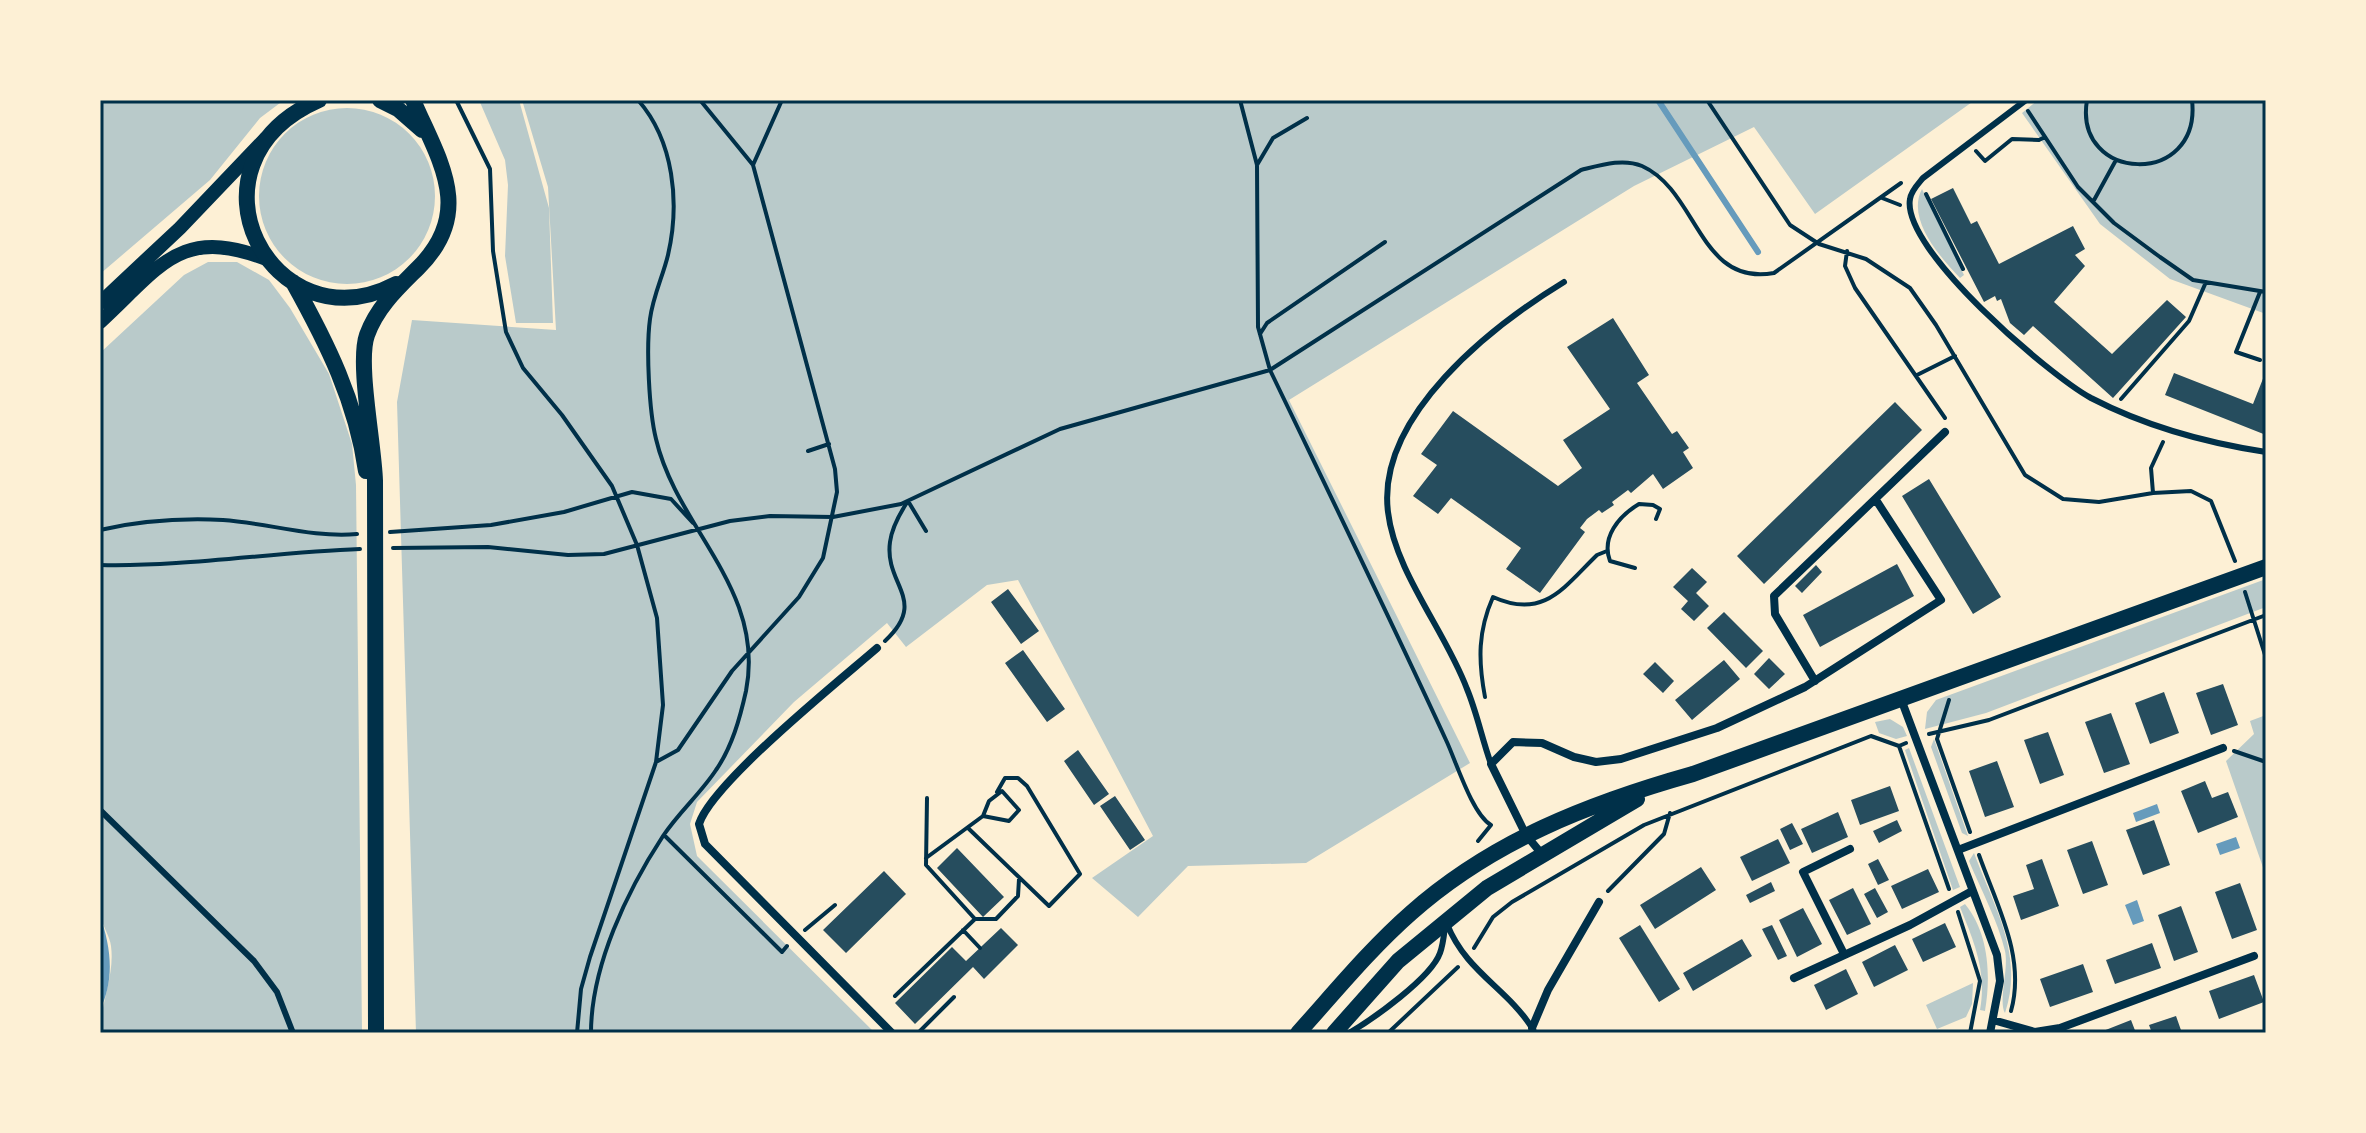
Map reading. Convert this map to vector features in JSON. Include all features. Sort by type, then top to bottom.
[{"type":"main road","points":[[319,100],[282,121],[254,157],[246,196],[252,231],[269,260],[291,280],[326,297],[367,297],[405,280]]},
{"type":"main road","points":[[380,100],[398,109],[429,137]]},
{"type":"main road","points":[[376,1033],[376,525],[374,441],[363,357],[366,337],[375,317],[435,247],[448,209],[449,188],[445,167],[413,100]]},
{"type":"main road","points":[[291,280],[325,340],[350,396],[376,525]]},
{"type":"main road","points":[[1334,1033],[1398,961],[1446,921],[1541,853],[1618,807],[1693,774],[2266,567]]},
{"type":"main road","points":[[1298,1033],[1360,963],[1415,910],[1488,856],[1526,835],[1612,797],[1693,774]]},
{"type":"street","points":[[100,303],[180,228],[236,165],[266,138]]},
{"type":"street","points":[[100,322],[159,266],[182,253],[217,244],[269,260]]},
{"type":"street","points":[[1815,681],[1775,614],[1774,596],[1945,432]]},
{"type":"street","points":[[1541,853],[1526,835],[1491,764],[1513,742],[1530,741],[1596,762],[1621,759],[1717,728],[1815,681],[1941,600],[1876,500]]},
{"type":"street","points":[[877,648],[797,717],[709,803],[699,824],[705,844],[892,1033]]},
{"type":"street","points":[[1901,699],[1918,737],[1997,955],[2000,981],[1990,1033]]},
{"type":"street","points":[[1958,850],[2223,748]]},
{"type":"street","points":[[1844,954],[1803,872],[1850,849]]},
{"type":"street","points":[[1794,978],[1910,925],[1972,891]]},
{"type":"street","points":[[1533,1030],[1548,990],[1599,902]]},
{"type":"street","points":[[1993,1020],[2035,1032],[2060,1028],[2254,956]]},
{"type":"lane","points":[[2024,102],[1921,180],[1910,199],[1911,214],[1947,272],[2004,332],[2051,373],[2114,407],[2169,429],[2231,447],[2266,452]]},
{"type":"lane","points":[[1491,764],[1467,689],[1400,555],[1388,513],[1388,476],[1402,437],[1426,399],[1491,332],[1527,304],[1564,282]]},
{"type":"lane","points":[[100,810],[254,961],[277,992],[293,1033]]},
{"type":"lane","points":[[1446,921],[1466,959],[1493,989],[1521,1010],[1533,1030]]},
{"type":"lane","points":[[1349,1033],[1372,1019],[1431,966],[1440,953],[1446,921]]},
{"type":"path","points":[[456,100],[490,169],[493,251],[506,332],[523,368],[562,415],[617,496],[650,582],[662,657],[663,705],[656,762],[590,957],[581,989],[577,1033]]},
{"type":"path","points":[[638,100],[660,132],[674,194],[674,228],[650,318],[648,348],[656,439],[697,528]]},
{"type":"path","points":[[656,762],[678,750],[699,716],[747,654],[799,597],[823,558],[837,492],[829,444],[753,165],[700,100]]},
{"type":"path","points":[[753,165],[782,100]]},
{"type":"path","points":[[1240,100],[1257,165],[1256,288],[1260,334],[1270,370],[1404,649],[1461,777],[1484,820],[1491,825]]},
{"type":"path","points":[[1707,100],[1790,225],[1819,244],[1847,251],[1893,275],[1910,288],[1955,356],[2025,475],[2042,489],[2063,499],[2099,502],[2153,493],[2191,491],[2211,501],[2228,541]]},
{"type":"path","points":[[2087,100],[2088,129],[2096,145],[2116,160],[2143,166],[2161,161],[2176,152],[2193,120],[2192,100]]},
{"type":"path","points":[[2024,102],[2078,187],[2160,257],[2193,280],[2263,292],[2236,352],[2260,360]]},
{"type":"path","points":[[1257,165],[1273,138],[1307,118]]},
{"type":"path","points":[[1969,144],[1985,161],[2012,139],[2045,137]]},
{"type":"path","points":[[2093,202],[2116,160]]},
{"type":"path","points":[[637,545],[697,528],[770,516],[833,517],[869,513],[908,501],[1060,429],[1270,370],[1581,170],[1617,162],[1642,166],[1661,180],[1731,270],[1752,277],[1774,273],[1907,180],[1921,180],[1966,276]]},
{"type":"path","points":[[1260,334],[1267,323],[1385,242]]},
{"type":"path","points":[[1847,251],[1845,266],[1855,288],[1947,421],[1945,432]]},
{"type":"path","points":[[2114,407],[2189,321],[2206,282]]},
{"type":"path","points":[[1917,375],[1955,356]]},
{"type":"path","points":[[2153,493],[2151,468],[2169,429]]},
{"type":"path","points":[[808,451],[829,444]]},
{"type":"path","points":[[376,525],[491,525],[564,512],[641,492],[671,499],[697,528],[722,566],[738,600],[747,654],[747,688],[734,735],[716,770],[664,835],[622,912],[600,976],[591,1013],[591,1033]]},
{"type":"path","points":[[908,501],[926,531]]},
{"type":"path","points":[[877,648],[904,621],[905,610],[889,544],[908,501]]},
{"type":"path","points":[[1635,568],[1610,561],[1607,551],[1615,525],[1639,504],[1660,509],[1656,519]]},
{"type":"path","points":[[100,530],[154,521],[223,520],[335,536],[364,534]]},
{"type":"path","points":[[1487,703],[1479,651],[1484,618],[1493,597],[1524,606],[1549,600],[1597,555],[1607,551]]},
{"type":"path","points":[[896,569],[903,564]]},
{"type":"path","points":[[1388,1033],[1466,959],[1493,917],[1512,902],[1576,861],[1670,813],[1871,736],[1899,746],[1941,730],[1989,720],[2266,615]]},
{"type":"path","points":[[2262,642],[2266,658]]},
{"type":"path","points":[[1949,699],[1937,739],[2018,972],[2007,1025]]},
{"type":"path","points":[[2223,748],[2266,762]]},
{"type":"path","points":[[926,858],[983,816],[1005,778],[1018,778],[1027,786],[1080,869],[1080,874],[1049,906],[969,829]]},
{"type":"path","points":[[983,816],[1009,821],[1019,814],[1010,797],[997,792]]},
{"type":"path","points":[[927,798],[926,865],[975,919]]},
{"type":"path","points":[[1599,902],[1664,834],[1670,813]]},
{"type":"path","points":[[664,835],[782,952],[835,905]]},
{"type":"path","points":[[895,996],[975,919],[996,919],[1018,896],[1019,879]]},
{"type":"path","points":[[963,930],[980,948]]},
{"type":"path","points":[[918,1033],[954,997]]},
{"type":"shaded area","points":[[100,100],[284,100],[260,118],[210,180],[100,274]]},
{"type":"shaded area","points":[[479,100],[519,100],[549,208],[553,323],[516,323],[505,256],[508,185],[505,160]]},
{"type":"shaded area","points":[[522,100],[1975,100],[1815,214],[1754,127],[1634,186],[1289,400],[1470,763],[1306,863],[1188,866],[1138,917],[1092,878],[1153,836],[1018,580],[987,585],[906,647],[887,623],[794,702],[697,802],[690,824],[697,856],[875,1033],[416,1033],[397,402],[412,320],[556,330],[548,187]]},
{"type":"shaded area","points":[[2038,100],[2266,100],[2266,314],[2170,279],[2100,224],[2022,113]]},
{"type":"shaded area","points":[[347,108],[381,115],[409,134],[428,162],[435,196],[428,230],[409,258],[381,277],[347,284],[313,277],[285,258],[266,230],[259,196],[266,162],[285,134],[313,115]]},
{"type":"shaded area","points":[[1922,189],[1964,275],[1960,278],[1935,249],[1922,225],[1918,201]]},
{"type":"shaded area","points":[[208,262],[237,262],[269,280],[290,308],[329,374],[352,444],[356,485],[362,1033],[100,1033],[112,957],[100,916],[100,353],[184,275]]},
{"type":"shaded area","points":[[2266,579],[2266,607],[1986,713],[1925,729],[1927,712],[1936,700]]},
{"type":"shaded area","points":[[2266,715],[2266,876],[2226,761],[2254,734],[2250,721]]},
{"type":"shaded area","points":[[1890,719],[1903,727],[1907,736],[1896,739],[1879,733],[1875,722]]},
{"type":"shaded area","points":[[1934,739],[1968,836],[1962,833],[1931,747]]},
{"type":"shaded area","points":[[1909,748],[1960,887],[1953,890],[1905,750]]},
{"type":"shaded area","points":[[1974,853],[1998,913],[2009,952],[2010,992],[2005,1013],[2005,951],[1994,917],[1969,861]]},
{"type":"shaded area","points":[[1965,904],[1979,928],[1986,955],[1988,984],[1985,1011],[1980,1010],[1982,982],[1978,957],[1960,907]]},
{"type":"shaded area","points":[[1973,983],[1972,1004],[1966,1017],[1937,1029],[1926,1005]]},
{"type":"water","points":[[2157,804],[2160,813],[2136,822],[2133,813]]},
{"type":"water","points":[[2236,837],[2240,848],[2220,855],[2216,844]]},
{"type":"water","points":[[2137,900],[2144,921],[2133,925],[2125,905]]},
{"type":"water","points":[[100,916],[110,963],[108,987],[100,1010]]},
{"type":"building","points":[[1953,188],[1971,224],[1977,221],[1999,264],[2073,226],[2085,249],[2075,255],[2085,266],[2054,302],[2112,354],[2167,300],[2186,317],[2113,398],[2033,326],[2024,335],[2010,323],[2001,299],[1997,301],[1995,296],[1984,302],[1931,199]]},
{"type":"building","points":[[1613,318],[1649,375],[1637,383],[1672,434],[1677,431],[1689,448],[1683,452],[1693,468],[1663,489],[1653,474],[1631,493],[1628,490],[1612,502],[1614,505],[1602,513],[1599,510],[1587,519],[1580,528],[1585,532],[1540,593],[1506,569],[1521,548],[1451,498],[1438,514],[1413,496],[1437,465],[1421,454],[1453,411],[1558,486],[1582,468],[1563,440],[1610,409],[1567,347]]},
{"type":"building","points":[[2266,371],[2266,435],[2165,395],[2174,373],[2253,404]]},
{"type":"building","points":[[1895,402],[1922,430],[1764,584],[1737,556]]},
{"type":"building","points":[[1929,479],[2001,597],[1973,614],[1902,496]]},
{"type":"building","points":[[1897,564],[1914,596],[1820,647],[1803,615]]},
{"type":"building","points":[[1816,565],[1822,572],[1802,593],[1795,586]]},
{"type":"building","points":[[1692,568],[1707,582],[1696,593],[1709,606],[1694,621],[1681,609],[1688,601],[1673,587]]},
{"type":"building","points":[[1008,589],[1039,631],[1021,644],[991,602]]},
{"type":"building","points":[[1724,612],[1763,651],[1746,668],[1707,628]]},
{"type":"building","points":[[1023,650],[1065,709],[1047,722],[1005,663]]},
{"type":"building","points":[[1769,658],[1785,674],[1769,689],[1754,674]]},
{"type":"building","points":[[1724,660],[1740,679],[1692,720],[1675,700]]},
{"type":"building","points":[[1655,662],[1674,681],[1663,693],[1643,674]]},
{"type":"building","points":[[2223,684],[2238,725],[2211,735],[2196,693]]},
{"type":"building","points":[[2164,692],[2179,733],[2150,744],[2135,703]]},
{"type":"building","points":[[2111,713],[2130,764],[2104,773],[2085,722]]},
{"type":"building","points":[[2048,732],[2064,775],[2040,784],[2024,740]]},
{"type":"building","points":[[1078,750],[1109,794],[1094,805],[1064,761]]},
{"type":"building","points":[[1997,761],[2014,807],[1985,817],[1969,771]]},
{"type":"building","points":[[2205,781],[2212,798],[2228,792],[2238,817],[2198,833],[2181,791]]},
{"type":"building","points":[[1890,786],[1899,811],[1860,825],[1851,800]]},
{"type":"building","points":[[1115,796],[1145,840],[1130,850],[1100,806]]},
{"type":"building","points":[[1838,812],[1848,837],[1812,853],[1801,829]]},
{"type":"building","points":[[1897,820],[1902,831],[1879,843],[1873,831]]},
{"type":"building","points":[[2154,820],[2170,865],[2143,875],[2126,830]]},
{"type":"building","points":[[1792,823],[1803,844],[1790,850],[1780,829]]},
{"type":"building","points":[[1778,839],[1790,863],[1752,881],[1740,857]]},
{"type":"building","points":[[2092,841],[2108,885],[2083,894],[2067,850]]},
{"type":"building","points":[[957,848],[1004,897],[983,917],[937,868]]},
{"type":"building","points":[[1878,859],[1889,880],[1878,885],[1868,864]]},
{"type":"building","points":[[2042,859],[2059,906],[2021,920],[2013,896],[2034,889],[2026,865]]},
{"type":"building","points":[[1701,867],[1716,890],[1655,929],[1640,905]]},
{"type":"building","points":[[1928,869],[1939,892],[1902,909],[1891,886]]},
{"type":"building","points":[[884,871],[906,894],[846,953],[823,930]]},
{"type":"building","points":[[1771,882],[1775,891],[1750,903],[1746,895]]},
{"type":"building","points":[[2240,883],[2257,930],[2232,939],[2215,892]]},
{"type":"building","points":[[1853,888],[1871,924],[1847,935],[1829,900]]},
{"type":"building","points":[[1875,888],[1888,912],[1877,918],[1864,894]]},
{"type":"building","points":[[2181,906],[2198,952],[2174,961],[2158,915]]},
{"type":"building","points":[[1803,908],[1822,944],[1797,957],[1779,920]]},
{"type":"building","points":[[1945,923],[1956,947],[1923,962],[1912,939]]},
{"type":"building","points":[[1640,925],[1680,989],[1659,1002],[1619,938]]},
{"type":"building","points":[[1772,925],[1787,956],[1778,960],[1762,929]]},
{"type":"building","points":[[1001,928],[1018,945],[984,979],[973,967],[915,1024],[895,1003],[952,947],[966,961]]},
{"type":"building","points":[[1742,939],[1752,956],[1693,991],[1683,973]]},
{"type":"building","points":[[2152,943],[2161,968],[2115,984],[2106,960]]},
{"type":"building","points":[[1895,945],[1908,970],[1874,987],[1862,962]]},
{"type":"building","points":[[2083,964],[2093,992],[2050,1007],[2040,979]]},
{"type":"building","points":[[1846,969],[1858,994],[1826,1010],[1814,985]]},
{"type":"building","points":[[2254,975],[2264,1002],[2219,1019],[2209,991]]},
{"type":"building","points":[[2176,1016],[2182,1033],[2152,1033],[2149,1025]]},
{"type":"building","points":[[2131,1020],[2136,1033],[2098,1033]]},
{"type":"waterway","points":[[1658,100],[1758,252]]}]
